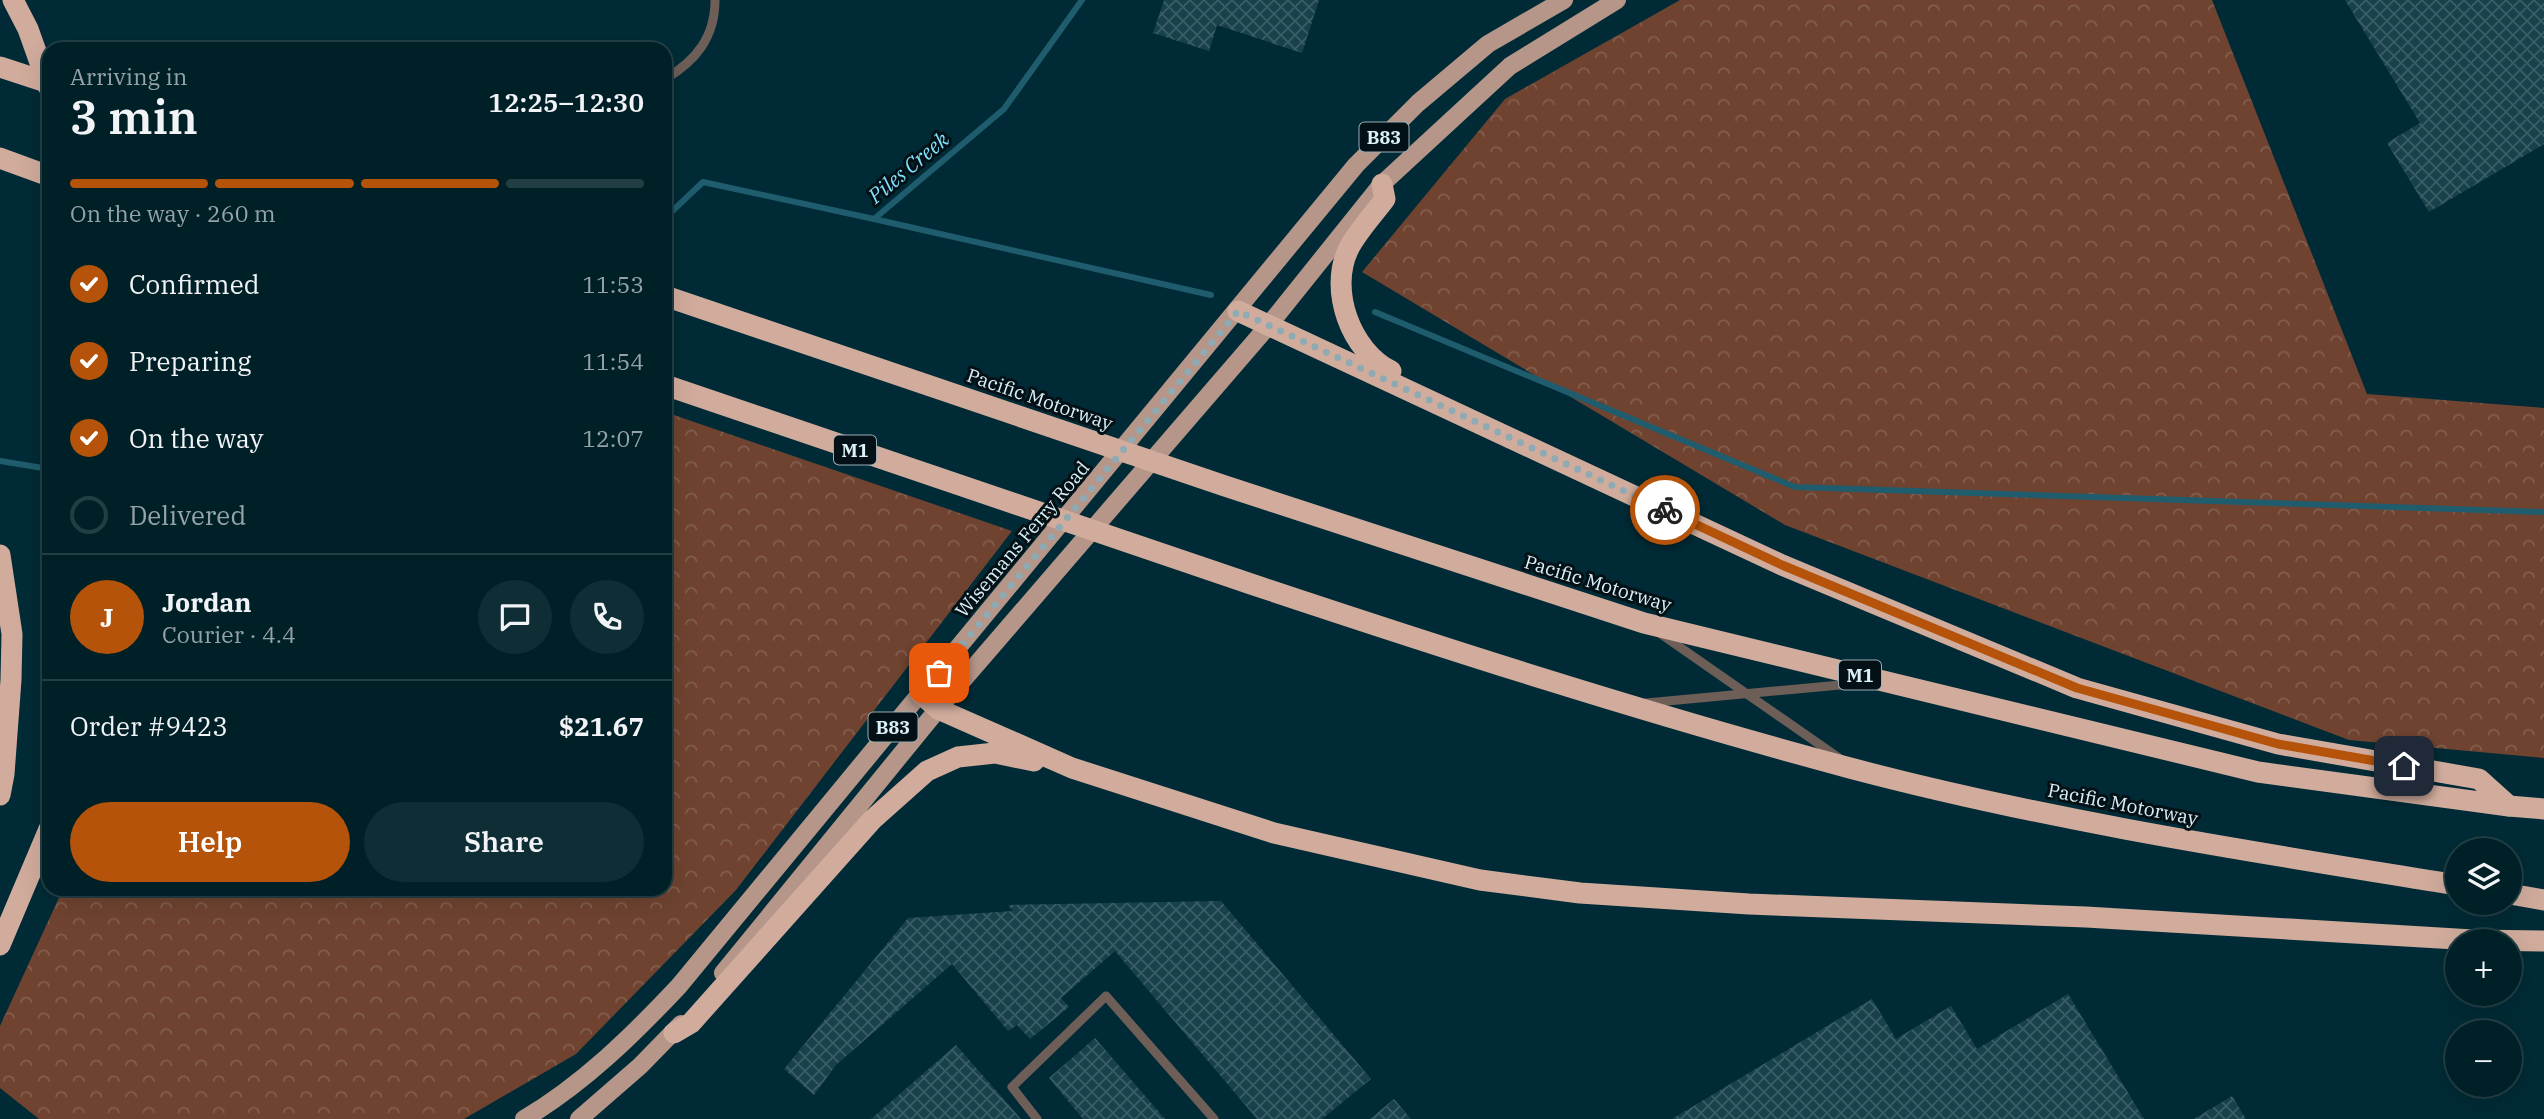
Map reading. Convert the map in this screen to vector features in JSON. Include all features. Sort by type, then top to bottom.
[{"type":"highway","points":[[13,0],[28,29],[42,67]]},
{"type":"highway","points":[[0,67],[42,83]]},
{"type":"highway","points":[[0,158],[42,173]]},
{"type":"highway","points":[[1382,184],[1385,199],[1349,248],[1345,263],[1343,298],[1348,322],[1361,346],[1377,364],[1447,399],[1449,408]]},
{"type":"highway","name":"Pacific Motorway","points":[[672,298],[1644,623],[2258,772],[2544,809]]},
{"type":"highway","points":[[1238,311],[1782,565],[2077,688],[2278,744],[2479,779],[2509,806]]},
{"type":"highway","name":"Pacific Motorway","points":[[672,388],[1044,515],[1625,705],[1855,769],[2105,825],[2445,884]]},
{"type":"highway","points":[[0,555],[12,634],[5,774],[0,795]]},
{"type":"highway","points":[[921,694],[938,709],[1072,768],[1274,833],[1480,880],[1580,893],[1749,904],[2544,941]]},
{"type":"highway","points":[[674,1033],[691,1023],[872,820],[927,771],[958,757],[995,753],[1024,758],[1065,771],[1072,768]]},
{"type":"highway","points":[[0,945],[42,846]]},
{"type":"highway","points":[[2522,896],[2544,900]]},
{"type":"main road","name":"Wisemans Ferry Road","points":[[524,1119],[552,1102],[607,1058],[679,986],[1356,165],[1418,103],[1488,44],[1563,0]]},
{"type":"main road","name":"B83","points":[[579,1119],[674,1033],[938,709],[1268,326],[1382,184],[1510,66],[1617,0]]},
{"type":"lane","points":[[672,75],[694,58],[706,40],[711,29],[715,0]]},
{"type":"lane","points":[[1644,623],[1855,769]]},
{"type":"lane","points":[[1625,705],[1885,681]]},
{"type":"lane","points":[[1037,1119],[1012,1087],[1106,996],[1214,1119]]},
{"type":"green space","points":[[1680,0],[2212,0],[2367,394],[2544,408],[2544,758],[2349,740],[1785,525],[1362,272],[1505,99]]},
{"type":"green space","points":[[672,414],[1012,531],[736,890],[576,1054],[464,1119],[39,1119],[0,1088],[0,1026],[60,896],[672,896]]},
{"type":"building","points":[[1164,0],[1319,0],[1302,53],[1217,25],[1209,51],[1153,33]]},
{"type":"building","points":[[2345,0],[2544,0],[2544,144],[2429,212],[2387,143],[2420,123]]},
{"type":"building","points":[[1221,901],[1371,1079],[1322,1119],[1257,1119],[1115,951],[1061,998],[1069,1007],[1030,1039],[1017,1025],[1008,1031],[952,964],[836,1065],[814,1095],[784,1069],[908,918],[1013,911],[1008,905]]},
{"type":"building","points":[[2068,994],[2144,1119],[1672,1119],[1872,999],[1896,1039],[1951,1006],[1977,1049]]},
{"type":"building","points":[[1095,1038],[1165,1119],[1083,1119],[1049,1078]]},
{"type":"building","points":[[956,1045],[1021,1119],[871,1119]]},
{"type":"building","points":[[2232,1096],[2246,1119],[2194,1119]]},
{"type":"building","points":[[1394,1099],[1411,1119],[1370,1119]]},
{"type":"waterway","name":"Piles Creek","points":[[672,211],[703,182],[874,219],[1004,109],[1082,0]]},
{"type":"waterway","points":[[874,219],[1211,295]]},
{"type":"waterway","points":[[1375,312],[1795,487],[2544,512]]},
{"type":"waterway","name":"Piles Creek","points":[[0,461],[42,468]]},
{"type":"way so far","points":[[939,673],[1238,311],[1665,510]]},
{"type":"route","points":[[1665,510],[1782,565],[2077,688],[2278,744],[2404,766]]}]
